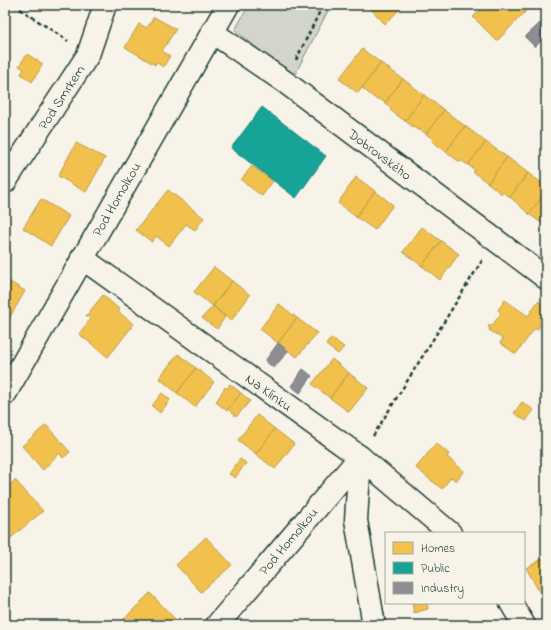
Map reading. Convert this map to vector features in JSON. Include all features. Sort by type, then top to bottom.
[{"type":"street","name":"Pod Smrkem","points":[[5,182],[88,55],[105,5]]},
{"type":"street","name":"Pod Homolkou","points":[[5,394],[228,5]]},
{"type":"street","name":"Dobrovského","points":[[212,32],[285,82],[546,278]]},
{"type":"street","name":"Na Klínku","points":[[82,258],[360,457],[449,532]]},
{"type":"street","name":"Pod Homolkou","points":[[217,625],[360,457]]},
{"type":"street","points":[[360,457],[356,520],[374,625]]},
{"type":"street","points":[[512,604],[524,625]]},
{"type":"path","points":[[14,5],[88,55]]},
{"type":"path","points":[[285,82],[323,5]]},
{"type":"path","points":[[360,457],[494,239]]},
{"type":"shaded area","points":[[249,5],[331,5],[293,78],[235,30]]},
{"type":"building: Homes","points":[[367,5],[404,5],[385,24]]},
{"type":"building: Homes","points":[[486,5],[522,5],[527,10],[497,41],[473,17]]},
{"type":"building: Homes","points":[[154,17],[176,29],[162,51],[170,56],[163,67],[156,62],[155,65],[125,47],[139,24],[147,28]]},
{"type":"building: Homes","points":[[362,49],[381,63],[358,93],[339,79]]},
{"type":"building: Homes","points":[[27,54],[43,64],[32,82],[21,74],[24,69],[19,66]]},
{"type":"building: Homes","points":[[381,63],[403,79],[385,103],[378,98],[377,100],[362,88]]},
{"type":"building: Homes","points":[[403,79],[424,95],[405,121],[390,110],[391,108],[385,103]]},
{"type":"building: Homes","points":[[424,95],[444,110],[426,134],[405,121]]},
{"type":"building: Homes","points":[[444,110],[465,126],[446,152],[426,134]]},
{"type":"building: Homes","points":[[465,126],[486,142],[468,165],[462,161],[460,162],[446,152]]},
{"type":"building: Homes","points":[[486,142],[507,157],[488,183],[473,172],[475,170],[468,165]]},
{"type":"building: Homes","points":[[76,143],[105,158],[86,192],[58,176]]},
{"type":"building: Homes","points":[[507,157],[528,173],[510,197],[503,192],[502,194],[488,183]]},
{"type":"building: Homes","points":[[252,166],[273,181],[262,196],[241,180]]},
{"type":"building: Homes","points":[[528,173],[546,186],[546,192],[529,214],[510,197]]},
{"type":"building: Homes","points":[[356,177],[375,191],[356,217],[338,203]]},
{"type":"building: Homes","points":[[168,190],[204,218],[195,230],[186,224],[169,246],[156,236],[152,242],[136,230]]},
{"type":"building: Homes","points":[[375,191],[393,205],[375,230],[356,217]]},
{"type":"building: Homes","points":[[546,192],[546,224],[544,225],[529,214]]},
{"type":"building: Homes","points":[[41,199],[69,216],[51,246],[23,228]]},
{"type":"building: Homes","points":[[422,227],[441,241],[422,266],[403,252]]},
{"type":"building: Homes","points":[[441,241],[459,254],[440,280],[422,266]]},
{"type":"building: Homes","points":[[214,267],[232,281],[213,306],[194,292]]},
{"type":"building: Homes","points":[[5,279],[25,291],[6,324],[5,323]]},
{"type":"building: Homes","points":[[232,281],[250,295],[231,321],[213,306]]},
{"type":"building: Homes","points":[[103,295],[120,310],[118,312],[134,324],[108,357],[79,334],[91,318],[86,316]]},
{"type":"building: Homes","points":[[505,300],[528,316],[538,301],[546,307],[546,317],[537,330],[535,328],[516,354],[500,343],[503,339],[489,330],[490,328],[488,327],[490,324],[492,326],[501,313],[498,310]]},
{"type":"building: Homes","points":[[279,304],[297,318],[278,343],[260,329]]},
{"type":"building: Homes","points":[[213,306],[225,317],[217,329],[202,318]]},
{"type":"building: Homes","points":[[297,318],[317,333],[297,357],[278,343]]},
{"type":"building: Homes","points":[[331,338],[344,347],[338,354],[326,345]]},
{"type":"building: Homes","points":[[178,354],[196,368],[177,393],[159,378]]},
{"type":"building: Homes","points":[[332,359],[349,373],[330,398],[312,384]]},
{"type":"building: Homes","points":[[196,368],[214,382],[195,407],[177,393]]},
{"type":"building: Homes","points":[[349,373],[368,388],[349,412],[330,398]]},
{"type":"building: Homes","points":[[230,384],[241,393],[227,411],[216,402],[225,387],[227,389]]},
{"type":"building: Homes","points":[[162,393],[170,400],[160,413],[152,406]]},
{"type":"building: Homes","points":[[241,393],[250,401],[236,417],[228,409]]},
{"type":"building: Homes","points":[[522,402],[534,410],[526,421],[514,413]]},
{"type":"building: Homes","points":[[257,415],[275,429],[256,454],[238,440]]},
{"type":"building: Homes","points":[[46,425],[70,452],[63,458],[59,453],[43,470],[22,446]]},
{"type":"building: Homes","points":[[275,429],[294,444],[275,469],[256,454]]},
{"type":"building: Homes","points":[[436,443],[449,454],[447,457],[464,471],[456,481],[451,477],[442,489],[416,468]]},
{"type":"building: Homes","points":[[240,459],[246,463],[235,478],[229,474]]},
{"type":"building: Homes","points":[[15,480],[43,511],[7,541],[5,538],[5,489]]},
{"type":"building: Homes","points":[[206,537],[232,565],[201,592],[176,565]]},
{"type":"building: Homes","points":[[546,557],[546,590],[540,593],[526,568]]},
{"type":"building: Homes","points":[[546,590],[546,604],[540,593]]},
{"type":"building: Homes","points":[[150,593],[177,621],[172,625],[118,625]]},
{"type":"building: Homes","points":[[412,604],[427,604],[428,609],[414,613]]},
{"type":"building: Public","points":[[262,107],[326,156],[296,198],[231,148]]},
{"type":"building: Industry","points":[[540,23],[546,29],[546,36],[535,47],[525,37]]},
{"type":"building: Industry","points":[[278,343],[288,351],[274,368],[265,361]]},
{"type":"building: Industry","points":[[546,350],[546,361],[541,357]]},
{"type":"building: Industry","points":[[303,369],[312,376],[300,393],[291,386]]}]
